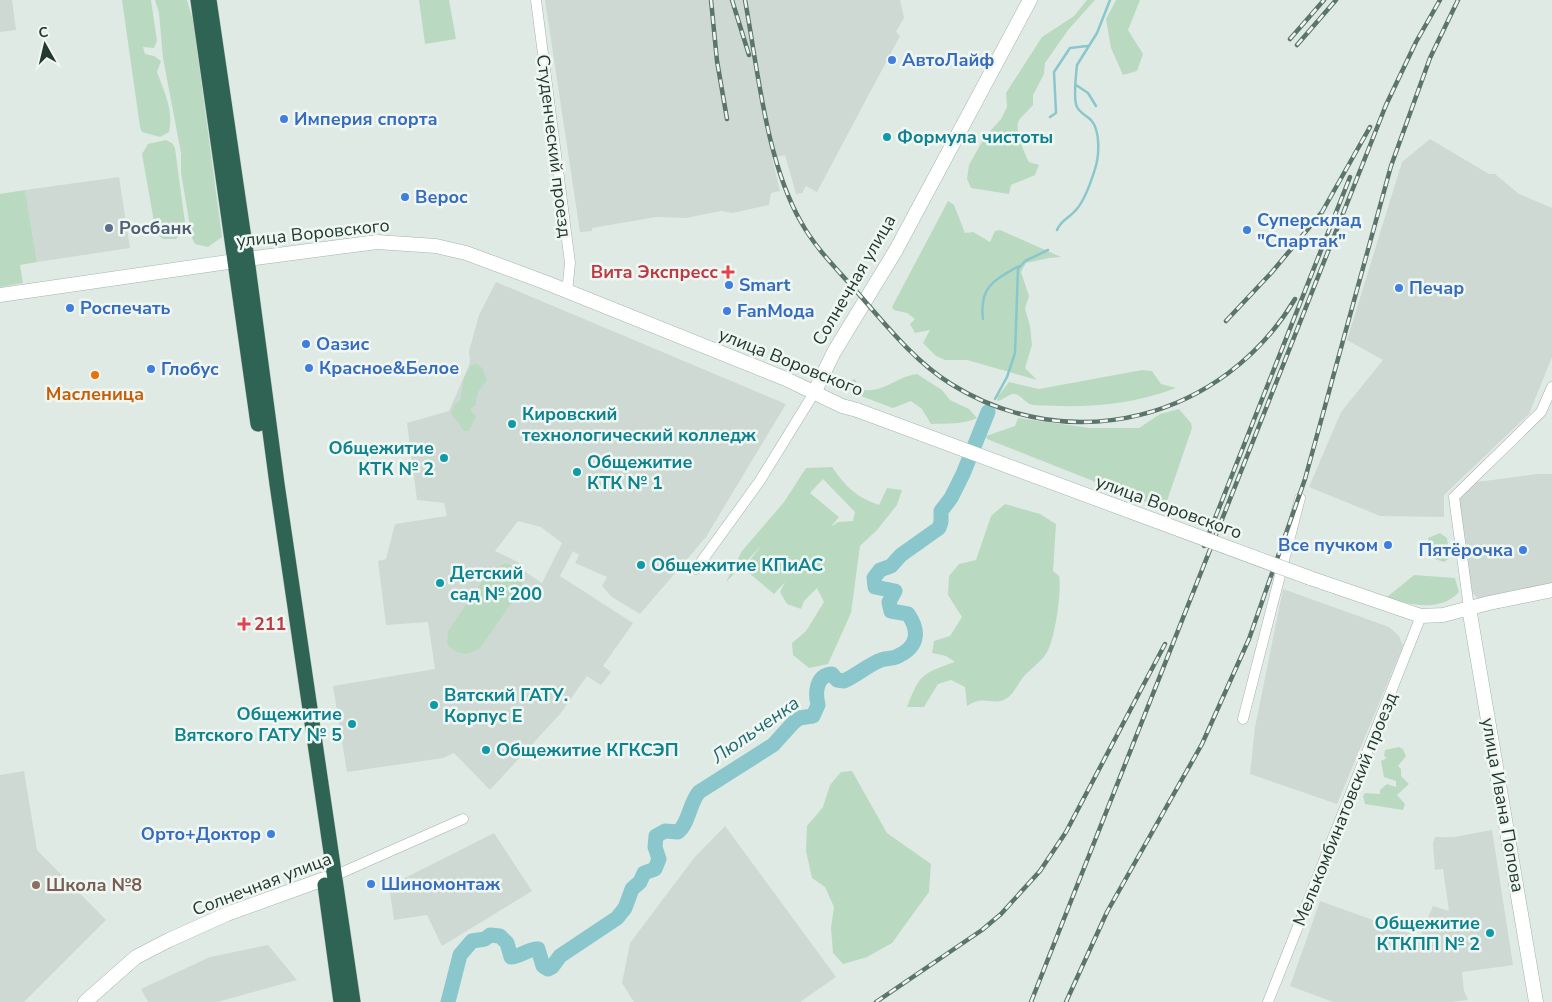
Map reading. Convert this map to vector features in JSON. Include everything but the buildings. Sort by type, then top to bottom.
[{"type":"highway","points":[[198,0],[275,474],[329,878],[341,1002]]},
{"type":"highway","points":[[209,0],[241,260]]},
{"type":"highway","points":[[329,878],[353,1002]]},
{"type":"main road","name":"Солнечная улица","points":[[814,393],[852,321],[896,250],[1030,0]]},
{"type":"main road","name":"улица Воровского","points":[[0,295],[345,245],[403,242],[466,253],[786,379],[814,393],[857,410],[1310,578],[1421,616],[1443,615],[1552,590]]},
{"type":"main road","name":"улица Ивана Попова","points":[[1469,608],[1536,1002]]},
{"type":"main road","name":"Солнечная улица","points":[[85,1002],[136,957],[161,944],[226,914],[329,878]]},
{"type":"street","name":"Студенческий проезд","points":[[536,0],[570,263],[567,292]]},
{"type":"street","points":[[1469,608],[1454,497],[1541,412],[1552,387]]},
{"type":"street","name":"Солнечная улица","points":[[696,570],[759,482],[814,393]]},
{"type":"street","points":[[1243,719],[1300,498]]},
{"type":"street","name":"Мелькомбинатовский проезд","points":[[1268,1002],[1421,616]]},
{"type":"street","name":"Солнечная улица","points":[[329,878],[463,819]]},
{"type":"shaded area","points":[[0,0],[12,0],[16,30],[0,32]]},
{"type":"shaded area","points":[[545,0],[900,0],[904,18],[896,32],[900,36],[817,192],[806,186],[802,193],[796,194],[785,155],[772,158],[780,191],[771,193],[769,205],[733,213],[721,211],[686,218],[656,217],[592,228],[592,231],[580,232]]},
{"type":"shaded area","points":[[1430,139],[1489,174],[1495,174],[1519,194],[1552,208],[1552,357],[1529,414],[1444,495],[1444,517],[1380,516],[1309,487],[1341,412],[1383,360],[1347,340],[1402,162]]},
{"type":"shaded area","points":[[119,177],[130,248],[37,262],[25,190]]},
{"type":"shaded area","points":[[496,282],[786,404],[706,537],[640,614],[612,597],[602,586],[607,577],[575,563],[579,555],[573,551],[560,576],[633,623],[603,666],[611,672],[601,685],[587,676],[560,714],[490,790],[454,753],[443,758],[347,772],[333,686],[435,669],[428,622],[386,625],[378,561],[386,559],[395,524],[447,516],[444,503],[417,500],[407,423],[449,411],[470,363],[469,351],[479,315]],"holes":[[[518,521],[541,527],[562,543],[542,583],[527,573],[518,562],[495,551]]]},
{"type":"shaded area","points":[[1537,474],[1552,474],[1552,583],[1536,586],[1531,591],[1479,600],[1470,590],[1457,506],[1460,497],[1477,482]]},
{"type":"shaded area","points":[[1283,589],[1389,627],[1399,636],[1403,646],[1337,804],[1250,774],[1255,727]]},
{"type":"shaded area","name":"Школа №8","points":[[24,771],[37,850],[106,920],[24,1002],[0,1002],[0,775]]},
{"type":"shaded area","points":[[725,826],[836,977],[800,1002],[634,1002],[622,983],[630,943],[694,858]]},
{"type":"shaded area","points":[[1492,830],[1513,965],[1462,972],[1464,991],[1468,1000],[1450,1002],[1333,1002],[1290,986],[1320,901],[1420,937],[1433,906],[1449,911],[1443,869],[1435,870],[1433,843],[1435,837],[1454,837]]},
{"type":"shaded area","points":[[494,833],[532,891],[442,946],[427,915],[394,920],[389,886]]},
{"type":"shaded area","points":[[268,945],[297,980],[217,1002],[148,1002],[141,989],[210,957]]},
{"type":"green space","points":[[122,0],[151,0],[157,41],[154,48],[143,47],[145,54],[154,56],[161,61],[157,72],[168,101],[170,116],[169,132],[160,137],[142,132],[140,127]]},
{"type":"green space","points":[[155,0],[187,0],[193,20],[222,237],[208,247],[195,244],[192,238],[181,173],[181,153],[163,58],[159,13]]},
{"type":"green space","points":[[419,0],[449,0],[456,39],[425,44]]},
{"type":"green space","points":[[1087,0],[1095,0],[1068,30],[1045,63],[1044,74],[1033,95],[1033,105],[1019,120],[1020,141],[1029,162],[1039,165],[1035,175],[1011,185],[1009,194],[971,188],[967,179],[969,165],[984,138],[1001,119],[1007,107],[1006,93],[1042,37],[1074,16]]},
{"type":"green space","points":[[1116,0],[1140,0],[1128,30],[1143,54],[1137,71],[1123,75],[1111,48],[1106,19]]},
{"type":"green space","points":[[166,140],[172,143],[175,148],[185,223],[184,232],[176,239],[163,239],[156,233],[142,154],[148,144]]},
{"type":"green space","points":[[25,190],[37,262],[20,265],[23,283],[0,287],[0,194]]},
{"type":"green space","points":[[948,201],[954,205],[965,233],[973,232],[990,242],[995,231],[1000,230],[1061,257],[1026,263],[1021,272],[1029,296],[1025,309],[1030,326],[1032,345],[1025,368],[1037,380],[967,360],[945,360],[936,356],[923,343],[930,330],[915,333],[910,324],[915,319],[907,313],[894,310],[892,307]]},
{"type":"green space","points":[[477,364],[482,368],[487,380],[478,392],[475,406],[471,408],[471,411],[476,416],[469,431],[464,431],[451,413],[454,405],[460,400],[464,378],[471,365]]},
{"type":"green space","points":[[1142,370],[1152,371],[1161,384],[1176,388],[1141,399],[1088,406],[1033,405],[1014,394],[997,401],[998,396],[1009,382],[1039,389]]},
{"type":"green space","points":[[917,374],[942,390],[950,400],[969,409],[977,418],[960,423],[931,424],[922,409],[911,401],[893,408],[853,393],[846,387],[847,382],[855,379],[859,389],[875,390],[902,378]]},
{"type":"green space","points":[[1179,409],[1191,423],[1192,428],[1168,498],[1165,504],[1159,507],[987,439],[986,436],[1015,426],[1018,418],[1090,428],[1139,428],[1160,414]]},
{"type":"green space","points":[[832,467],[842,481],[852,490],[879,505],[887,488],[902,490],[897,505],[877,530],[860,546],[851,613],[828,664],[809,668],[793,655],[792,643],[806,631],[824,602],[817,588],[804,601],[801,609],[787,604],[780,592],[785,582],[774,594],[743,568],[762,545],[726,582],[742,551],[784,502],[806,468]],"holes":[[[823,479],[855,512],[853,521],[838,522],[831,527],[839,517],[810,493]]]},
{"type":"green space","points":[[1005,504],[1040,514],[1056,524],[1053,571],[1059,576],[1060,592],[1050,646],[1042,659],[1024,676],[1007,699],[995,702],[978,701],[967,706],[965,687],[951,680],[938,684],[924,707],[907,707],[915,688],[923,677],[935,669],[955,662],[946,656],[932,653],[934,641],[950,636],[962,617],[948,595],[949,576],[959,564],[976,560],[991,516]]},
{"type":"green space","points":[[1440,533],[1447,538],[1450,558],[1444,562],[1429,557],[1428,538]]},
{"type":"green space","points":[[506,563],[514,567],[522,575],[522,588],[480,648],[462,654],[455,651],[447,644],[448,631],[490,570]]},
{"type":"green space","points":[[1414,575],[1455,578],[1459,592],[1451,599],[1434,605],[1405,603],[1386,598]]},
{"type":"green space","points":[[1399,747],[1403,749],[1406,756],[1398,766],[1401,769],[1401,776],[1409,784],[1397,795],[1405,804],[1403,810],[1365,804],[1363,796],[1365,793],[1380,794],[1380,790],[1387,784],[1396,787],[1396,781],[1384,777],[1381,761],[1387,758],[1384,756],[1385,750]]},
{"type":"green space","points":[[852,771],[887,833],[931,864],[929,892],[892,943],[867,957],[843,964],[833,953],[831,928],[834,907],[825,887],[812,878],[806,851],[807,826],[823,807],[830,785],[841,772]]},
{"type":"waterway","name":"Люльченка","points":[[1057,230],[1081,202],[1089,186],[1096,164],[1098,137],[1091,120],[1077,107],[1075,99],[1077,65],[1097,33],[1110,0]]},
{"type":"waterway","points":[[1050,117],[1056,113],[1054,72],[1070,48],[1087,46]]},
{"type":"waterway","points":[[1076,85],[1088,93],[1096,106]]},
{"type":"waterway","name":"Люльченка","points":[[995,399],[1007,377],[1015,353],[1018,269],[1025,261],[1048,250]]},
{"type":"waterway","points":[[983,319],[983,299],[990,286],[996,280],[1019,266]]},
{"type":"waterway","name":"Люльченка","points":[[448,1002],[460,955],[472,941],[485,939],[490,935],[500,936],[507,943],[511,957],[538,949],[543,966],[548,969],[552,967],[560,956],[617,918],[625,908],[632,889],[640,882],[644,873],[655,869],[659,859],[655,847],[656,836],[665,831],[678,832],[682,828],[699,792],[773,745],[799,718],[813,716],[818,705],[818,685],[827,675],[832,674],[837,680],[844,681],[876,662],[896,657],[909,649],[915,639],[915,627],[908,614],[891,611],[889,602],[895,591],[875,587],[874,578],[880,570],[891,566],[901,555],[939,528],[941,511],[951,498],[963,474],[988,412]]},
{"type":"railway","points":[[711,0],[717,61],[727,119]]},
{"type":"railway","points":[[732,0],[749,55]]},
{"type":"railway","points":[[745,0],[771,143],[789,198],[801,222],[827,258],[912,353],[937,375],[951,384],[997,407],[1045,419],[1094,422],[1141,415],[1186,398],[1228,373],[1264,340],[1295,299]]},
{"type":"railway","points":[[1290,39],[1324,0]]},
{"type":"railway","points":[[1297,45],[1336,0]]},
{"type":"railway","points":[[1031,1002],[1386,105],[1416,42],[1440,0]]},
{"type":"railway","points":[[1066,1002],[1107,912],[1202,744],[1249,639],[1305,479],[1391,166],[1430,58],[1458,0]]},
{"type":"railway","points":[[1226,321],[1272,272],[1322,212],[1370,127]]},
{"type":"railway","points":[[1204,546],[1350,177]]},
{"type":"railway","points":[[876,1002],[982,930],[1001,914],[1040,871],[1066,832],[1165,644]]},
{"type":"place","name":"АвтоЛайф","points":[[892,60]]},
{"type":"place","name":"Империя спорта","points":[[284,119]]},
{"type":"place","name":"Формула чистоты","points":[[887,137]]},
{"type":"place","name":"Верос","points":[[405,197]]},
{"type":"place","name":"Росбанк","points":[[109,228]]},
{"type":"place","name":"Суперсклад \"Спартак\"","points":[[1247,230]]},
{"type":"place","name":"Вита Экспресс","points":[[728,272]]},
{"type":"place","name":"Smart","points":[[729,285]]},
{"type":"place","name":"Печар","points":[[1399,288]]},
{"type":"place","name":"Роспечать","points":[[70,308]]},
{"type":"place","name":"FanМода","points":[[727,311]]},
{"type":"place","name":"Оазис","points":[[306,344]]},
{"type":"place","name":"Красное&Белое","points":[[309,368]]},
{"type":"place","name":"Глобус","points":[[151,369]]},
{"type":"place","name":"Масленица","points":[[95,375]]},
{"type":"place","name":"Кировский технологический колледж","points":[[512,424]]},
{"type":"place","name":"Общежитие КТК № 2","points":[[444,458]]},
{"type":"place","name":"Общежитие КТК № 1","points":[[577,472]]},
{"type":"place","name":"Все пучком","points":[[1388,545]]},
{"type":"place","name":"Пятёрочка","points":[[1523,550]]},
{"type":"place","name":"Общежитие КПиАС","points":[[641,565]]},
{"type":"place","name":"Детский сад № 200","points":[[440,583]]},
{"type":"place","name":"211","points":[[244,624]]},
{"type":"place","name":"Вятский ГАТУ. Корпус Е","points":[[434,705]]},
{"type":"place","name":"Общежитие Вятского ГАТУ № 5","points":[[352,724]]},
{"type":"place","name":"Общежитие КГКСЭП","points":[[486,750]]},
{"type":"place","name":"Орто+Доктор","points":[[271,834]]},
{"type":"place","name":"Шиномонтаж","points":[[371,884]]},
{"type":"place","name":"Школа №8","points":[[36,885]]},
{"type":"place","name":"Общежитие КТКПП № 2","points":[[1490,933]]}]
